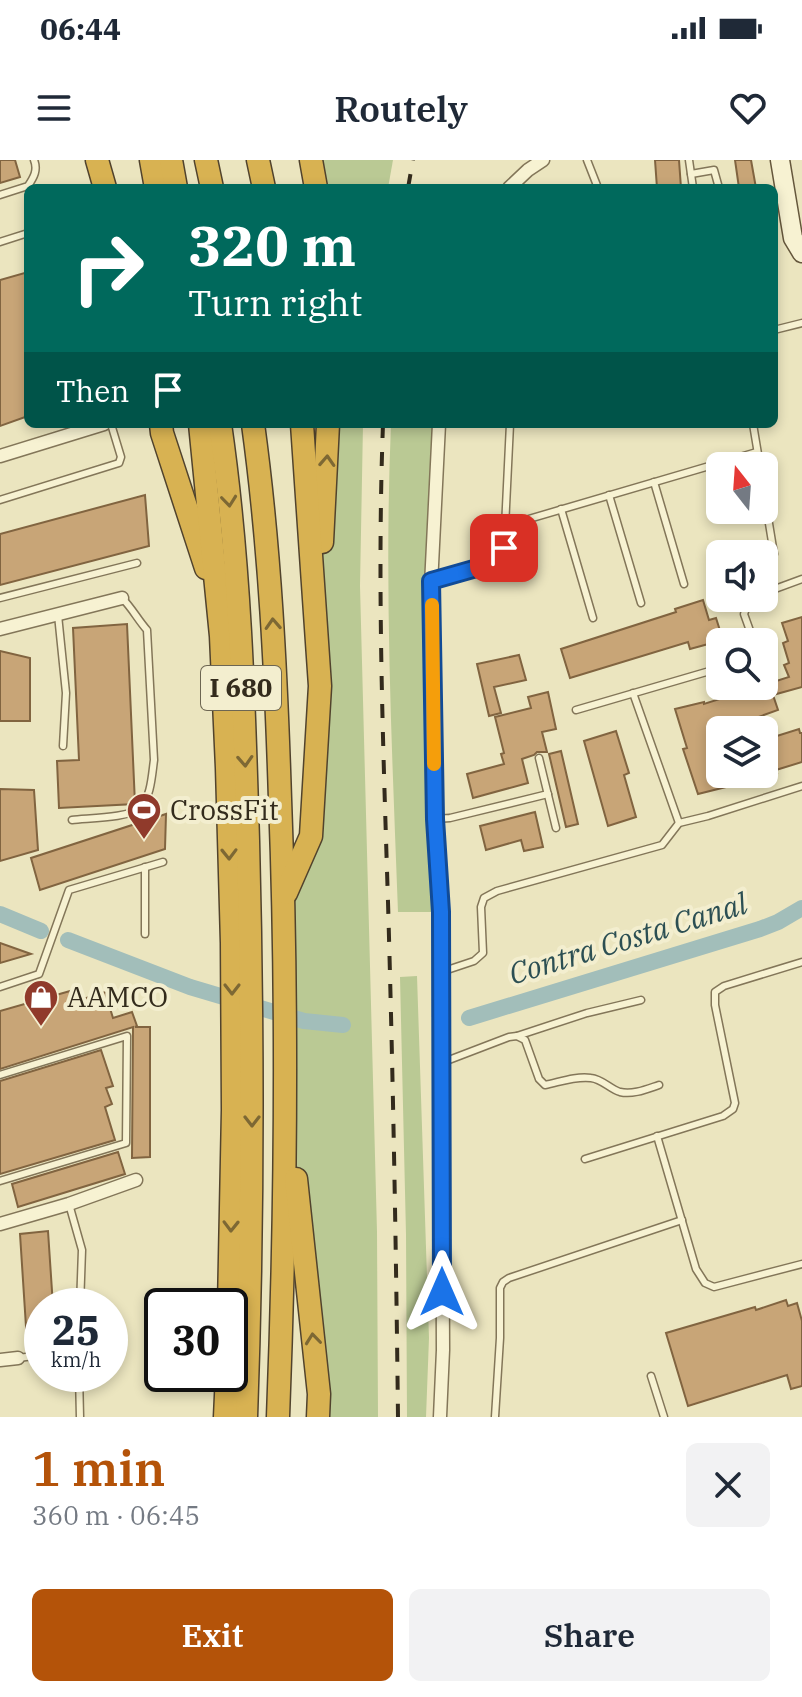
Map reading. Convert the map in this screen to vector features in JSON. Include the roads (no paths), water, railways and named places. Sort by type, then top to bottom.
[{"type":"highway","points":[[97,160],[104,184]]},
{"type":"highway","points":[[151,160],[155,184]]},
{"type":"highway","points":[[171,160],[175,184]]},
{"type":"highway","points":[[206,160],[211,184]]},
{"type":"highway","points":[[258,160],[263,184]]},
{"type":"highway","points":[[311,160],[315,184]]},
{"type":"highway","points":[[162,428],[219,608]]},
{"type":"highway","name":"I 680","points":[[200,428],[219,608],[241,948]]},
{"type":"highway","name":"I 680","points":[[220,428],[239,640],[247,810],[241,948],[242,1040],[252,1212],[246,1417]]},
{"type":"highway","name":"I 680","points":[[253,428],[270,583],[284,897],[283,1248],[278,1417]]},
{"type":"highway","points":[[284,897],[311,836],[320,686],[302,428]]},
{"type":"highway","points":[[317,623],[328,428]]},
{"type":"highway","name":"I 680","points":[[230,1288],[242,1040]]},
{"type":"highway","points":[[285,1066],[319,1394],[318,1417]]},
{"type":"highway","points":[[225,1417],[226,1392]]},
{"type":"main road","points":[[780,160],[793,238],[802,253]]},
{"type":"street","points":[[513,184],[543,160]]},
{"type":"street","points":[[0,456],[91,428]]},
{"type":"street","points":[[439,428],[431,581],[435,819],[441,912],[443,1350],[440,1417]]},
{"type":"street","points":[[0,629],[122,598]]},
{"type":"street","points":[[0,1224],[136,1180]]},
{"type":"street","points":[[0,1360],[18,1358]]},
{"type":"lane","points":[[29,184],[35,175],[34,160]]},
{"type":"lane","points":[[587,160],[596,184]]},
{"type":"lane","points":[[689,160],[692,184]]},
{"type":"lane","points":[[691,174],[714,170],[718,184]]},
{"type":"lane","points":[[0,195],[24,187]]},
{"type":"lane","points":[[0,242],[24,234]]},
{"type":"lane","points":[[778,329],[802,323]]},
{"type":"lane","points":[[0,500],[119,463],[121,457],[112,428]]},
{"type":"lane","points":[[431,581],[498,562],[504,548],[510,428]]},
{"type":"lane","points":[[754,428],[757,452]]},
{"type":"lane","points":[[505,526],[706,467]]},
{"type":"lane","points":[[654,482],[684,584]]},
{"type":"lane","points":[[609,495],[641,603]]},
{"type":"lane","points":[[561,509],[593,618]]},
{"type":"lane","points":[[0,598],[137,563]]},
{"type":"lane","points":[[778,588],[802,579]]},
{"type":"lane","points":[[72,820],[130,813],[139,809],[145,801],[152,776],[154,760],[147,630],[122,598]]},
{"type":"lane","points":[[58,615],[66,693],[63,746]]},
{"type":"lane","points":[[576,710],[706,672]]},
{"type":"lane","points":[[633,693],[679,823]]},
{"type":"lane","points":[[539,758],[556,828]]},
{"type":"lane","points":[[441,972],[474,961],[483,953],[481,907],[484,898],[497,891],[662,845],[679,823],[802,786]]},
{"type":"lane","points":[[435,819],[548,794]]},
{"type":"lane","points":[[0,987],[39,974],[69,890],[163,862]]},
{"type":"lane","points":[[145,867],[145,934]]},
{"type":"lane","points":[[585,1159],[723,1116],[733,1109],[735,1103],[715,992],[724,986],[802,962]]},
{"type":"lane","points":[[441,1063],[509,1037],[641,1000]]},
{"type":"lane","points":[[0,1075],[127,1036],[126,1143],[0,1181]]},
{"type":"lane","points":[[517,1036],[525,1040],[539,1079],[545,1085],[577,1078],[594,1078],[618,1092],[634,1092],[659,1085]]},
{"type":"lane","points":[[657,1136],[696,1269],[705,1283],[714,1287],[802,1264]]},
{"type":"lane","points":[[69,1204],[82,1250],[81,1288]]},
{"type":"lane","points":[[495,1417],[500,1288],[503,1282],[682,1220]]},
{"type":"lane","points":[[18,1358],[24,1357]]},
{"type":"lane","points":[[651,1376],[664,1417]]},
{"type":"lane","points":[[79,1392],[80,1417]]},
{"type":"waterway","name":"Contra Costa Canal","points":[[469,1018],[760,929],[802,908]]},
{"type":"waterway","name":"Contra Costa Canal","points":[[0,914],[41,931]]},
{"type":"waterway","name":"Contra Costa Canal","points":[[68,940],[190,987],[304,1021],[343,1025]]},
{"type":"railway","points":[[409,184],[413,160]]},
{"type":"railway","points":[[383,428],[381,663],[398,1417]]},
{"type":"place","name":"CrossFit","points":[[144,841]]},
{"type":"place","name":"AAMCO","points":[[41,1028]]}]
